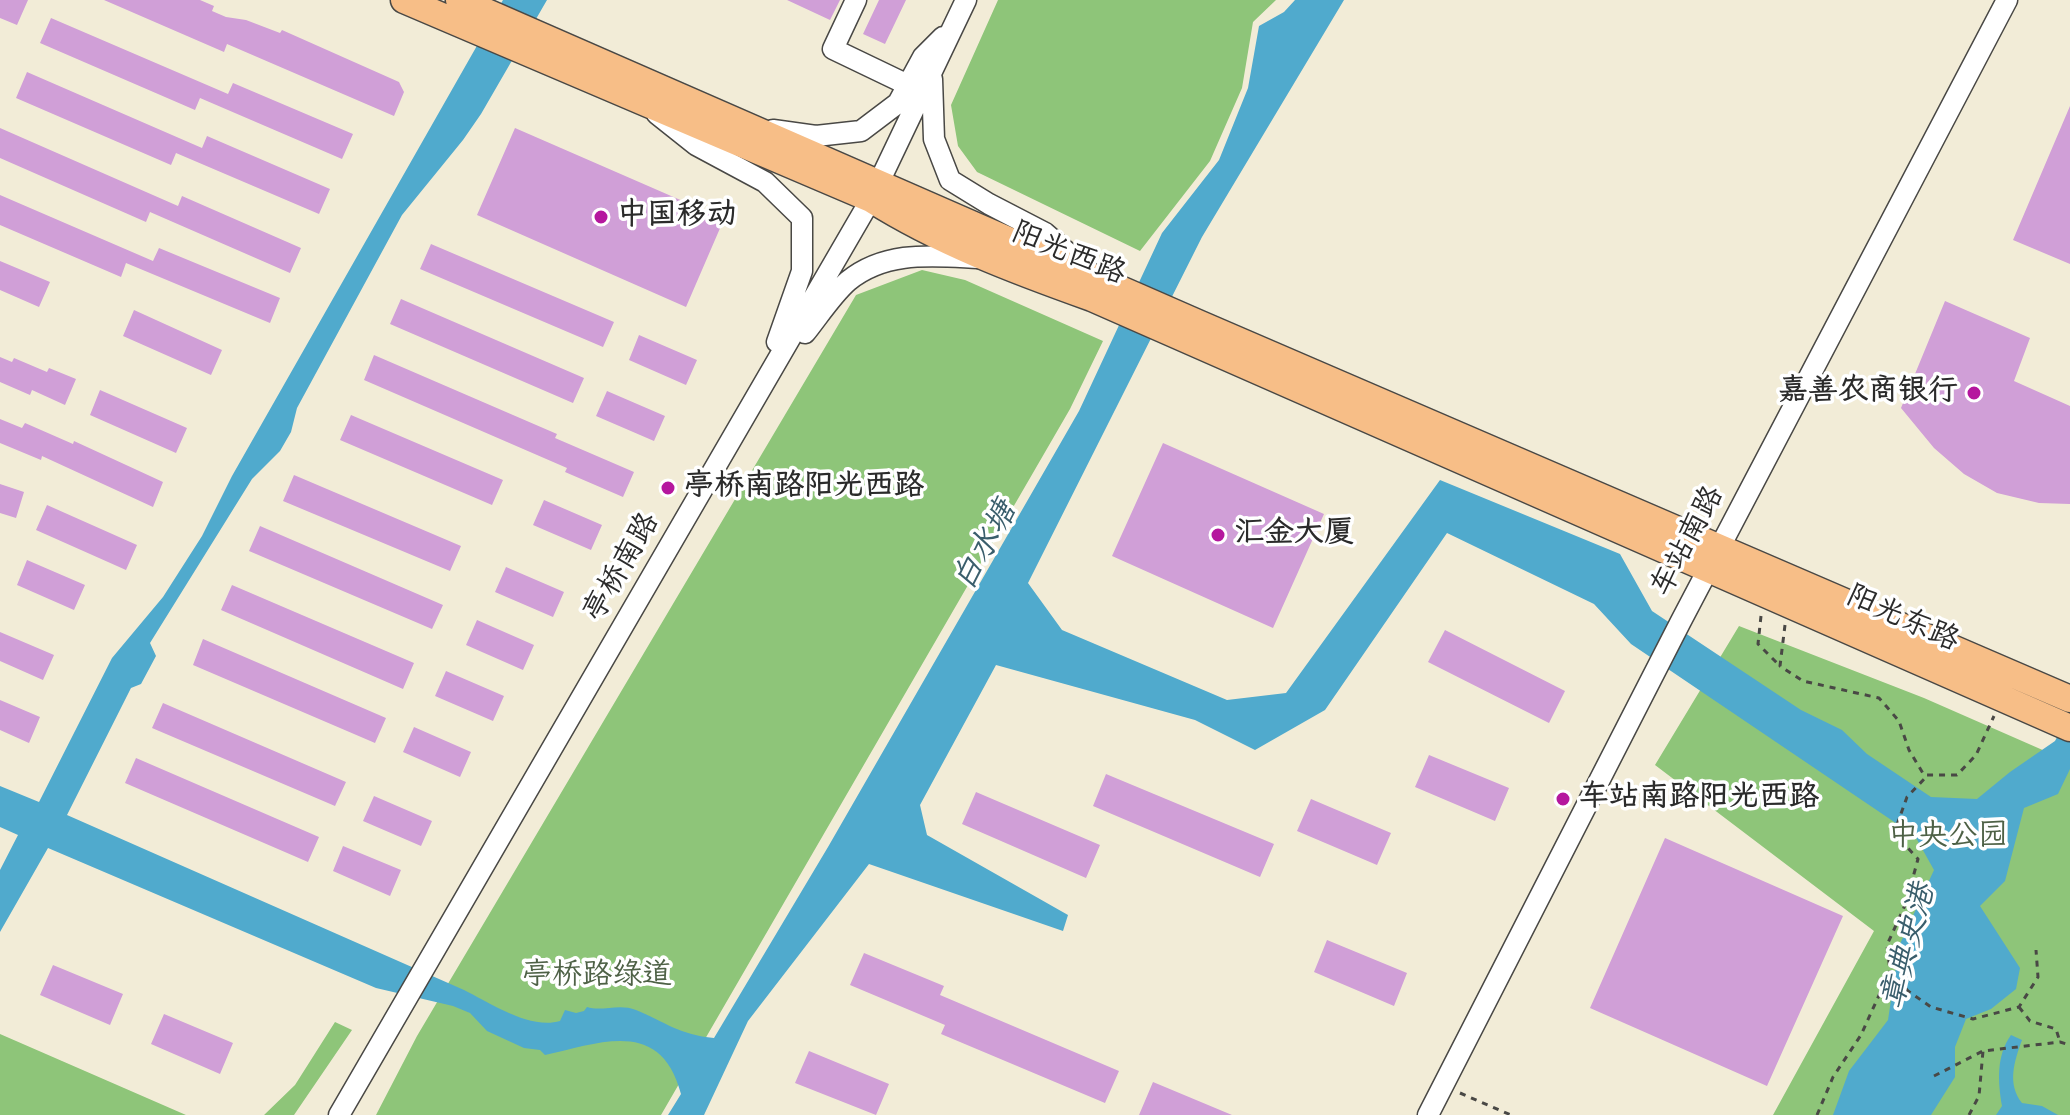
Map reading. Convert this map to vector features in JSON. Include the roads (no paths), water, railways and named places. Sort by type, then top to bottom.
[{"type":"main road","name":"阳光西路","points":[[404,0],[467,11],[645,104],[875,191],[1714,560]]},
{"type":"main road","name":"阳光西路","points":[[540,47],[753,127],[875,191],[909,223],[1026,275],[1096,289]]},
{"type":"main road","name":"阳光东路","points":[[1714,560],[1763,594],[2070,728]]},
{"type":"main road","name":"阳光东路","points":[[1714,560],[2070,699]]},
{"type":"street","points":[[856,0],[833,49],[908,85]]},
{"type":"street","name":"亭桥南路","points":[[339,1115],[875,191],[966,0]]},
{"type":"street","name":"车站南路","points":[[1428,1115],[1681,621],[2007,0]]},
{"type":"street","points":[[753,127],[816,136],[861,131],[898,103],[923,57],[954,26]]},
{"type":"street","points":[[932,74],[934,139],[950,180],[1045,233],[1096,289]]},
{"type":"street","points":[[645,104],[696,145],[765,182],[802,218],[802,271],[760,390]]},
{"type":"street","points":[[760,390],[847,282],[878,263],[915,255],[990,259]]},
{"type":"water","name":"章典史港","points":[[503,0],[547,0],[481,114],[402,215],[297,408],[291,432],[280,451],[252,479],[150,643],[156,656],[141,684],[131,688],[67,815],[523,1019],[548,1023],[560,1021],[565,1010],[576,1013],[587,1007],[623,1007],[682,1031],[714,1038],[828,847],[1079,411],[1162,233],[1219,160],[1248,88],[1259,26],[1284,12],[1295,0],[1344,0],[1202,237],[1028,583],[1062,630],[1227,700],[1286,693],[1440,480],[1620,554],[1652,611],[1801,710],[1842,730],[1867,754],[1931,797],[1977,799],[2055,741],[2070,712],[2070,769],[2058,794],[2024,808],[2005,881],[1980,906],[2020,968],[2016,989],[1991,1009],[1966,1019],[1955,1047],[1955,1077],[1931,1115],[1833,1115],[1849,1071],[1888,1020],[1899,946],[1934,870],[1915,836],[1631,644],[1594,604],[1447,533],[1325,710],[1255,750],[1195,720],[996,665],[920,805],[927,835],[1068,915],[1063,931],[869,864],[748,1021],[704,1115],[668,1115],[681,1094],[672,1070],[659,1054],[644,1045],[627,1041],[608,1042],[545,1055],[540,1050],[524,1048],[487,1031],[470,1013],[376,988],[48,848],[0,932],[0,870],[18,835],[0,827],[0,786],[39,802],[112,658],[163,597],[202,536],[232,476]]},
{"type":"water","points":[[2011,1035],[2022,1040],[2013,1073],[2017,1096],[2022,1103],[2042,1106],[2058,1115],[1996,1115],[2002,1106],[1999,1079],[2001,1060]]},
{"type":"place","name":"中国移动","points":[[601,217]]},
{"type":"place","name":"嘉善农商银行","points":[[1974,393]]},
{"type":"place","name":"亭桥南路阳光西路","points":[[668,488]]},
{"type":"place","name":"汇金大厦","points":[[1218,535]]},
{"type":"place","name":"车站南路阳光西路","points":[[1563,799]]},
{"type":"water label","name":"白水塘","points":[[987,547]]},
{"type":"park label","name":"中央公园","points":[[1948,838]]},
{"type":"park label","name":"亭桥路绿道","points":[[597,977]]}]
